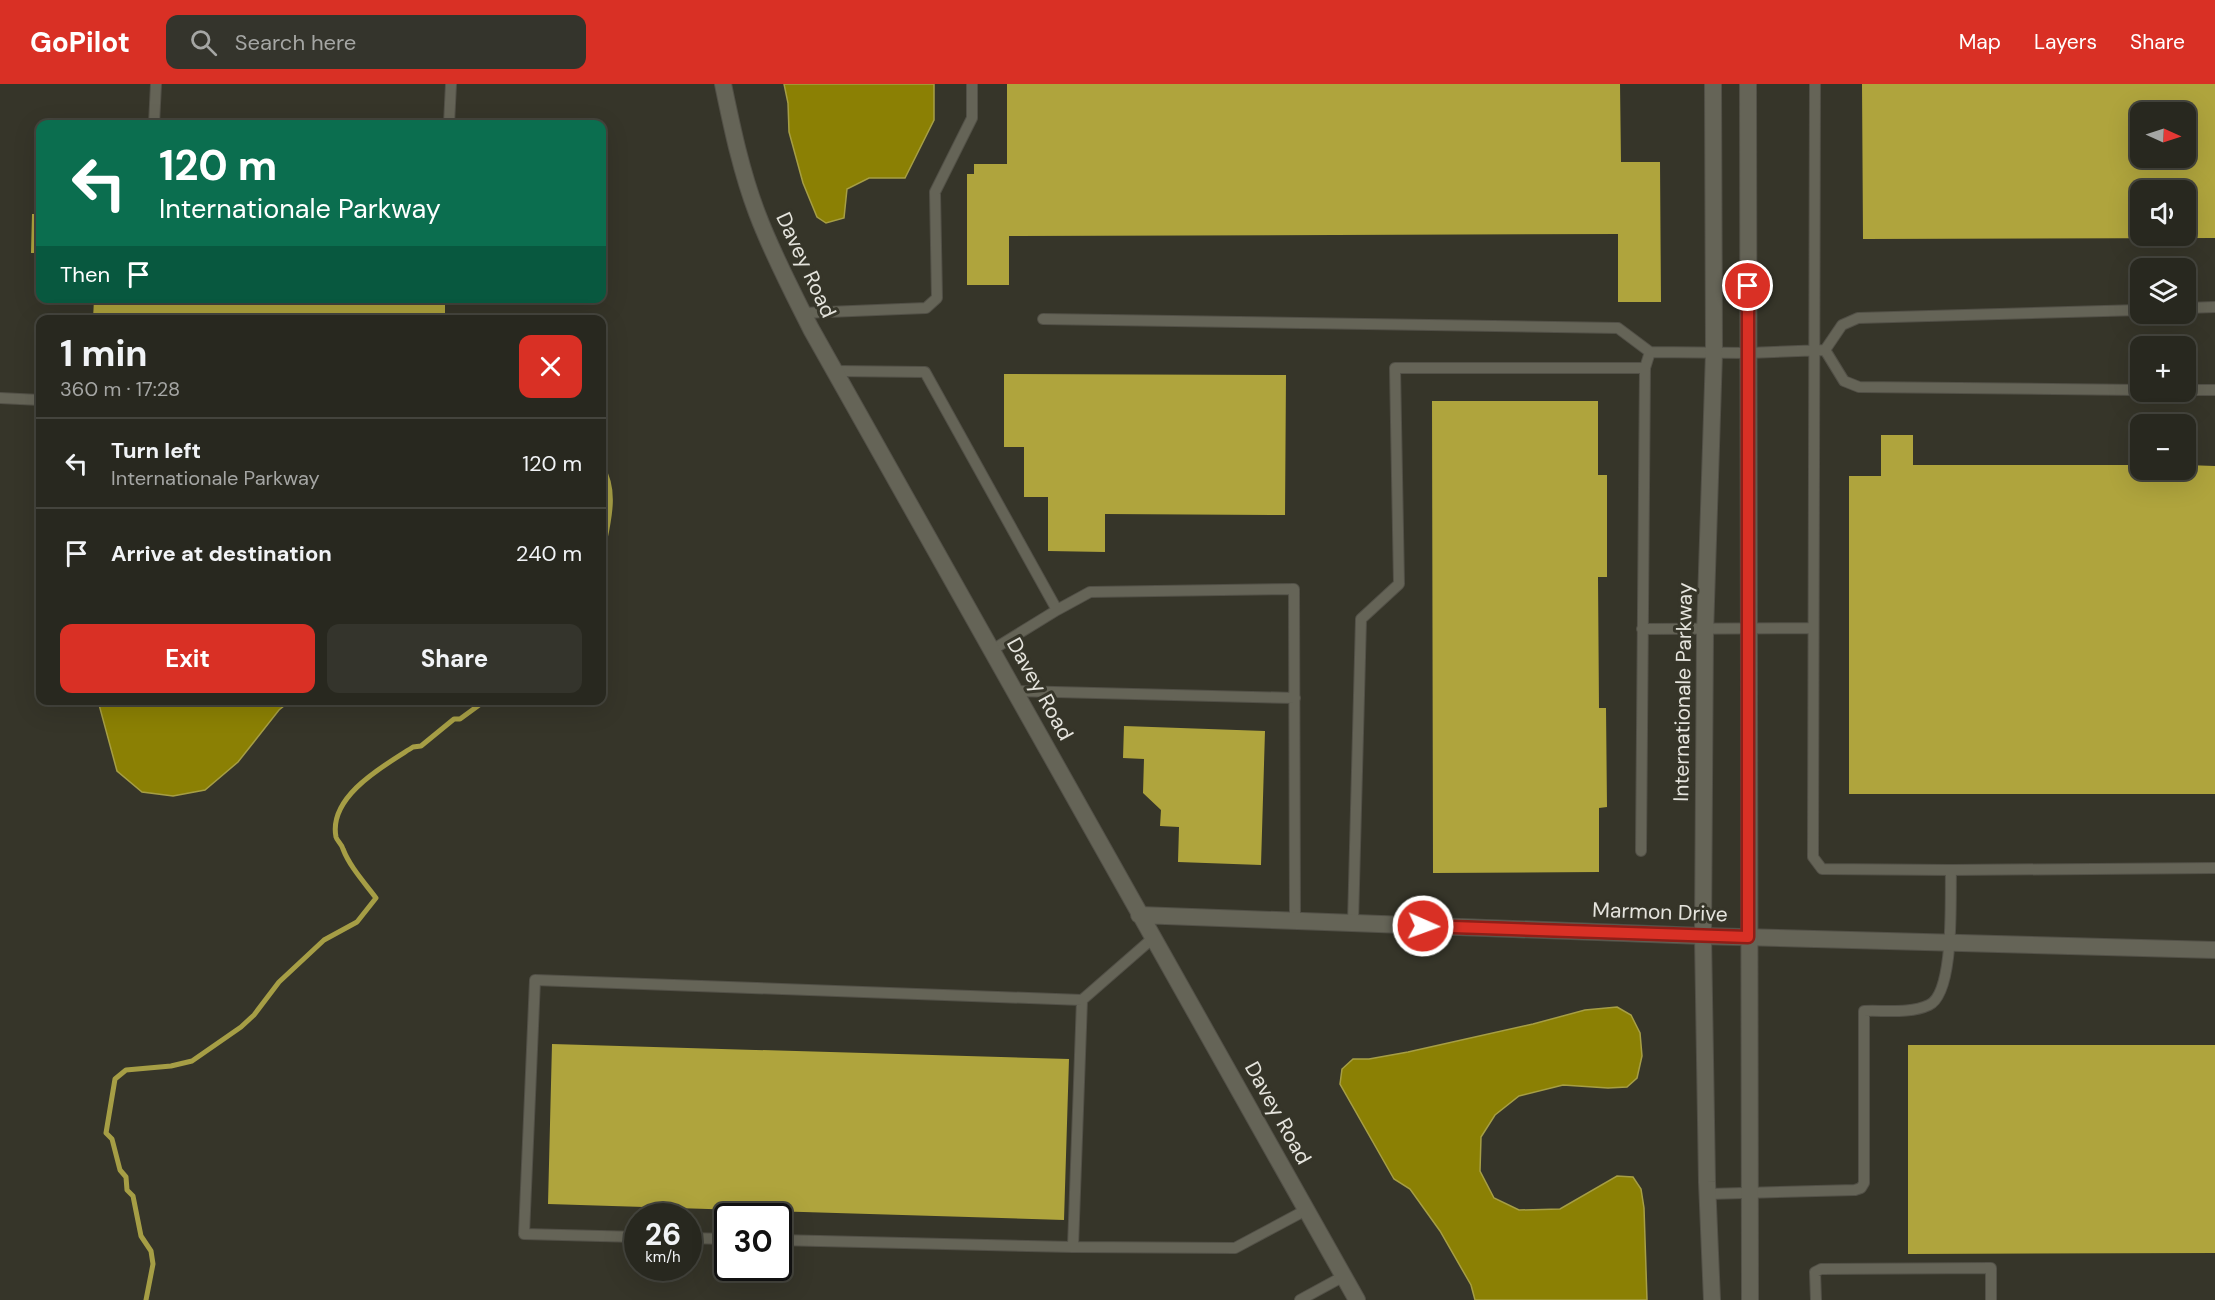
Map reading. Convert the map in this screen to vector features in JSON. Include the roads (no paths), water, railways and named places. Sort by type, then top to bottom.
[{"type":"street","name":"Davey Road","points":[[723,84],[733,135],[757,212],[779,265],[803,313],[1357,1300]]},
{"type":"street","name":"Internationale Parkway","points":[[1712,1300],[1703,936],[1706,629],[1714,353],[1713,84]]},
{"type":"street","points":[[1748,84],[1750,1300]]},
{"type":"street","name":"Marmon Drive","points":[[1139,915],[1703,936],[2215,950]]},
{"type":"lane","points":[[154,120],[156,84]]},
{"type":"lane","points":[[449,120],[451,84]]},
{"type":"lane","points":[[803,313],[926,308],[937,298],[935,192],[972,118],[972,84]]},
{"type":"lane","points":[[1815,84],[1813,857],[1822,869],[2215,868]]},
{"type":"lane","points":[[2196,308],[2215,307]]},
{"type":"lane","points":[[1826,350],[1842,325],[1858,318],[2130,310]]},
{"type":"lane","points":[[1043,319],[1618,328],[1650,352],[1748,353],[1826,350]]},
{"type":"lane","points":[[1826,350],[1844,381],[1859,387],[2130,390]]},
{"type":"lane","points":[[1641,851],[1641,629],[1645,368],[1650,352]]},
{"type":"lane","points":[[1353,923],[1361,619],[1398,584],[1395,368],[1645,368]]},
{"type":"lane","points":[[835,371],[924,372],[1057,610]]},
{"type":"lane","points":[[2196,390],[2215,390]]},
{"type":"lane","points":[[0,398],[36,400]]},
{"type":"lane","points":[[992,650],[1090,592],[1294,589],[1294,921]]},
{"type":"lane","points":[[1641,629],[1813,628]]},
{"type":"lane","points":[[1015,691],[1295,698]]},
{"type":"lane","points":[[1708,1194],[1861,1188],[1864,1183],[1864,1011],[1913,1010],[1932,1004],[1939,996],[1944,986],[1949,943],[1951,870]]},
{"type":"lane","points":[[624,1237],[524,1234],[535,980],[1082,1000],[1153,938]]},
{"type":"lane","points":[[1073,1247],[1082,1000]]},
{"type":"lane","points":[[792,1240],[1073,1247],[1235,1248],[1306,1210]]},
{"type":"lane","points":[[1816,1300],[1815,1272],[1821,1269],[1991,1268],[1991,1300]]},
{"type":"lane","points":[[1300,1300],[1344,1276]]},
{"type":"waterway","points":[[606,475],[610,498],[606,532]]},
{"type":"waterway","points":[[146,1300],[153,1264],[151,1251],[141,1236],[133,1196],[127,1190],[126,1177],[120,1170],[112,1139],[106,1133],[115,1079],[126,1070],[171,1066],[192,1061],[241,1027],[254,1015],[279,982],[324,940],[357,922],[376,898],[353,868],[336,837],[336,822],[341,808],[349,795],[374,773],[413,747],[421,746],[454,719],[460,719],[479,705]]}]
